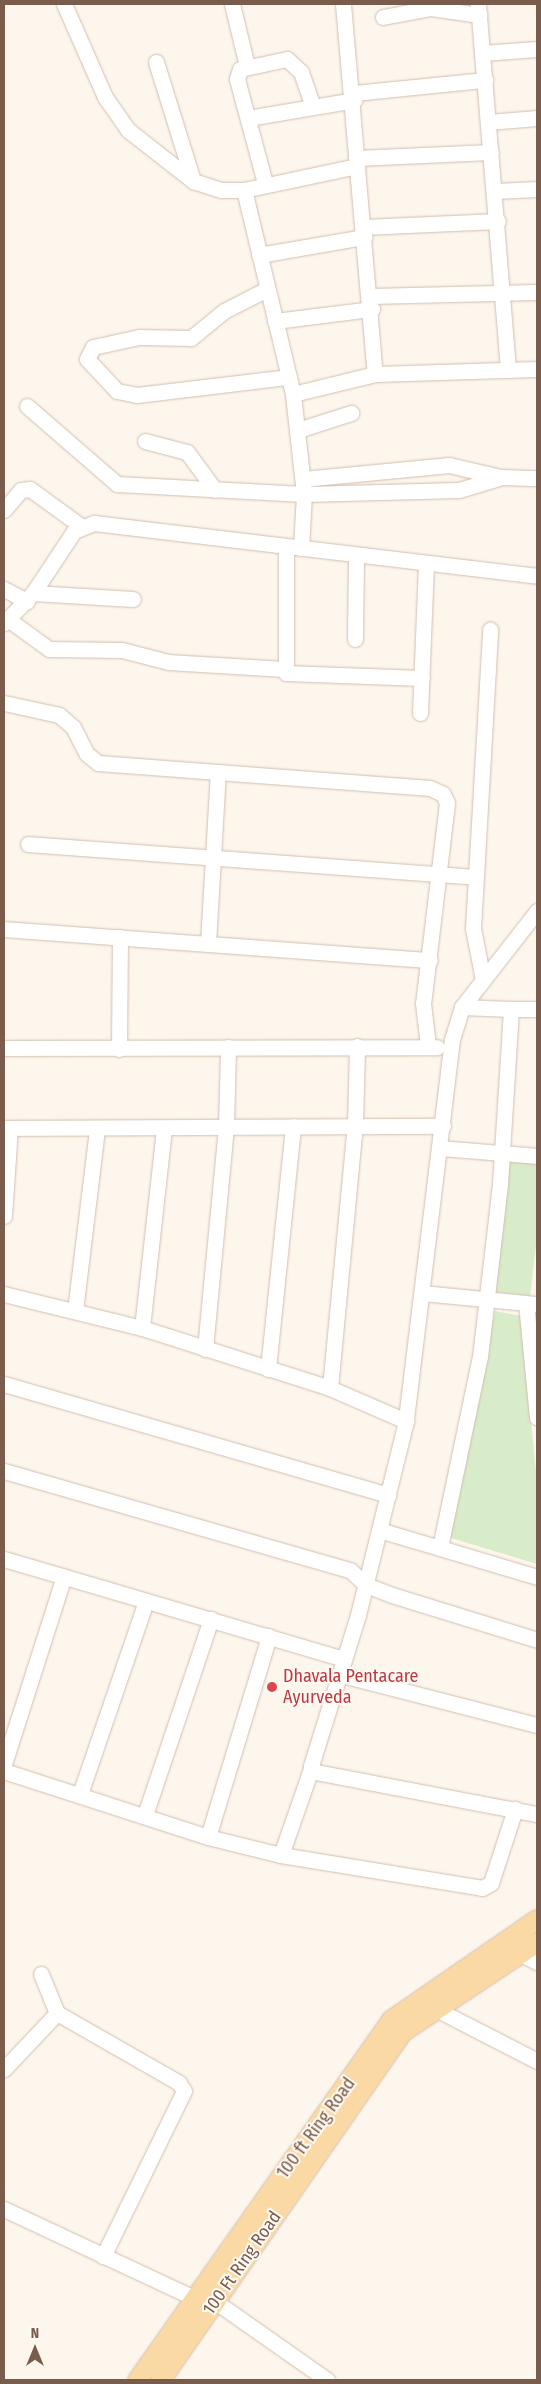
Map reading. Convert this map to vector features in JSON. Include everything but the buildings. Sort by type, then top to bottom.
[{"type":"main road","name":"100 ft Ring Road","points":[[137,2380],[392,2019],[537,1919]]},
{"type":"main road","name":"100 Ft Ring Road","points":[[160,2380],[403,2031],[434,2008],[537,1942]]},
{"type":"street","points":[[64,4],[105,97],[128,130],[194,181],[221,190],[244,190],[265,183],[357,162],[491,152]]},
{"type":"street","points":[[232,4],[247,66]]},
{"type":"street","points":[[343,4],[354,97],[357,162],[376,374]]},
{"type":"street","points":[[383,17],[431,8],[478,10],[498,221],[508,370]]},
{"type":"street","points":[[482,53],[537,49]]},
{"type":"street","points":[[265,183],[238,79],[247,66],[275,58],[292,62],[306,81],[313,106]]},
{"type":"street","points":[[156,62],[194,181]]},
{"type":"street","points":[[248,118],[354,97],[484,80]]},
{"type":"street","points":[[488,122],[537,118]]},
{"type":"street","points":[[495,191],[537,189]]},
{"type":"street","points":[[244,190],[293,394],[304,486],[294,547],[284,670]]},
{"type":"street","points":[[259,255],[364,232],[498,221]]},
{"type":"street","points":[[268,289],[241,299],[191,338],[139,338],[93,347],[88,359],[118,391],[137,395],[289,377]]},
{"type":"street","points":[[276,321],[371,302],[537,292]]},
{"type":"street","points":[[293,394],[376,374],[537,370]]},
{"type":"street","points":[[27,406],[118,484],[215,490],[304,486],[460,490],[502,477]]},
{"type":"street","points":[[298,430],[351,414]]},
{"type":"street","points":[[145,441],[187,452],[215,490]]},
{"type":"street","points":[[304,486],[449,465],[502,477],[537,478]]},
{"type":"street","points":[[4,510],[21,490],[30,489],[82,526]]},
{"type":"street","points":[[422,678],[290,674],[284,670],[168,662],[122,650],[49,649],[6,622],[30,597],[74,530],[94,523],[426,565],[537,576]]},
{"type":"street","points":[[355,639],[356,556]]},
{"type":"street","points":[[420,713],[426,565]]},
{"type":"street","points":[[4,590],[30,597],[133,599]]},
{"type":"street","points":[[483,980],[473,941],[490,628]]},
{"type":"street","points":[[4,703],[59,715],[73,726],[87,754],[98,763],[437,790],[447,803],[430,960],[423,1003],[428,1046]]},
{"type":"street","points":[[208,944],[218,773]]},
{"type":"street","points":[[28,844],[475,877]]},
{"type":"street","points":[[281,1855],[311,1769],[366,1585],[406,1421],[451,1047],[462,1007],[537,911]]},
{"type":"street","points":[[4,929],[430,960]]},
{"type":"street","points":[[119,1049],[120,937]]},
{"type":"street","points":[[462,1007],[537,1009]]},
{"type":"street","points":[[440,1548],[480,1356],[502,1153],[511,1009]]},
{"type":"street","points":[[330,1388],[355,1125],[357,1046]]},
{"type":"street","points":[[205,1349],[226,1126],[228,1047]]},
{"type":"street","points":[[4,1048],[451,1047]]},
{"type":"street","points":[[268,1369],[293,1126]]},
{"type":"street","points":[[4,1216],[7,1128],[442,1126]]},
{"type":"street","points":[[75,1312],[97,1128]]},
{"type":"street","points":[[142,1328],[164,1128]]},
{"type":"street","points":[[440,1148],[537,1156]]},
{"type":"street","points":[[422,1293],[532,1304],[537,1417]]},
{"type":"street","points":[[4,1294],[142,1328],[330,1388],[406,1421]]},
{"type":"street","points":[[4,1384],[388,1495]]},
{"type":"street","points":[[4,1471],[350,1570],[366,1585],[537,1640]]},
{"type":"street","points":[[380,1530],[537,1577]]},
{"type":"street","points":[[4,1559],[344,1659]]},
{"type":"street","points":[[4,1764],[64,1576]]},
{"type":"street","points":[[80,1794],[146,1601]]},
{"type":"street","points":[[145,1815],[211,1619]]},
{"type":"street","points":[[208,1837],[269,1636]]},
{"type":"street","points":[[338,1674],[537,1725]]},
{"type":"street","points":[[311,1769],[537,1814]]},
{"type":"street","points":[[4,1771],[145,1815],[208,1837],[281,1855],[482,1888],[491,1883],[515,1810]]},
{"type":"street","points":[[519,1953],[537,1962]]},
{"type":"street","points":[[40,1974],[57,2012],[179,2083],[184,2091],[103,2256]]},
{"type":"street","points":[[434,2008],[537,2062]]},
{"type":"street","points":[[4,2069],[57,2012]]},
{"type":"street","points":[[4,2209],[194,2298]]},
{"type":"street","points":[[216,2302],[327,2380]]},
{"type":"green space","points":[[508,1159],[537,1163],[537,1237],[530,1296],[493,1292]]},
{"type":"green space","points":[[495,1311],[521,1316],[537,1483],[537,1564],[448,1537]]},
{"type":"place","name":"Dhavala Pentacare Ayurveda","points":[[272,1687]]}]
